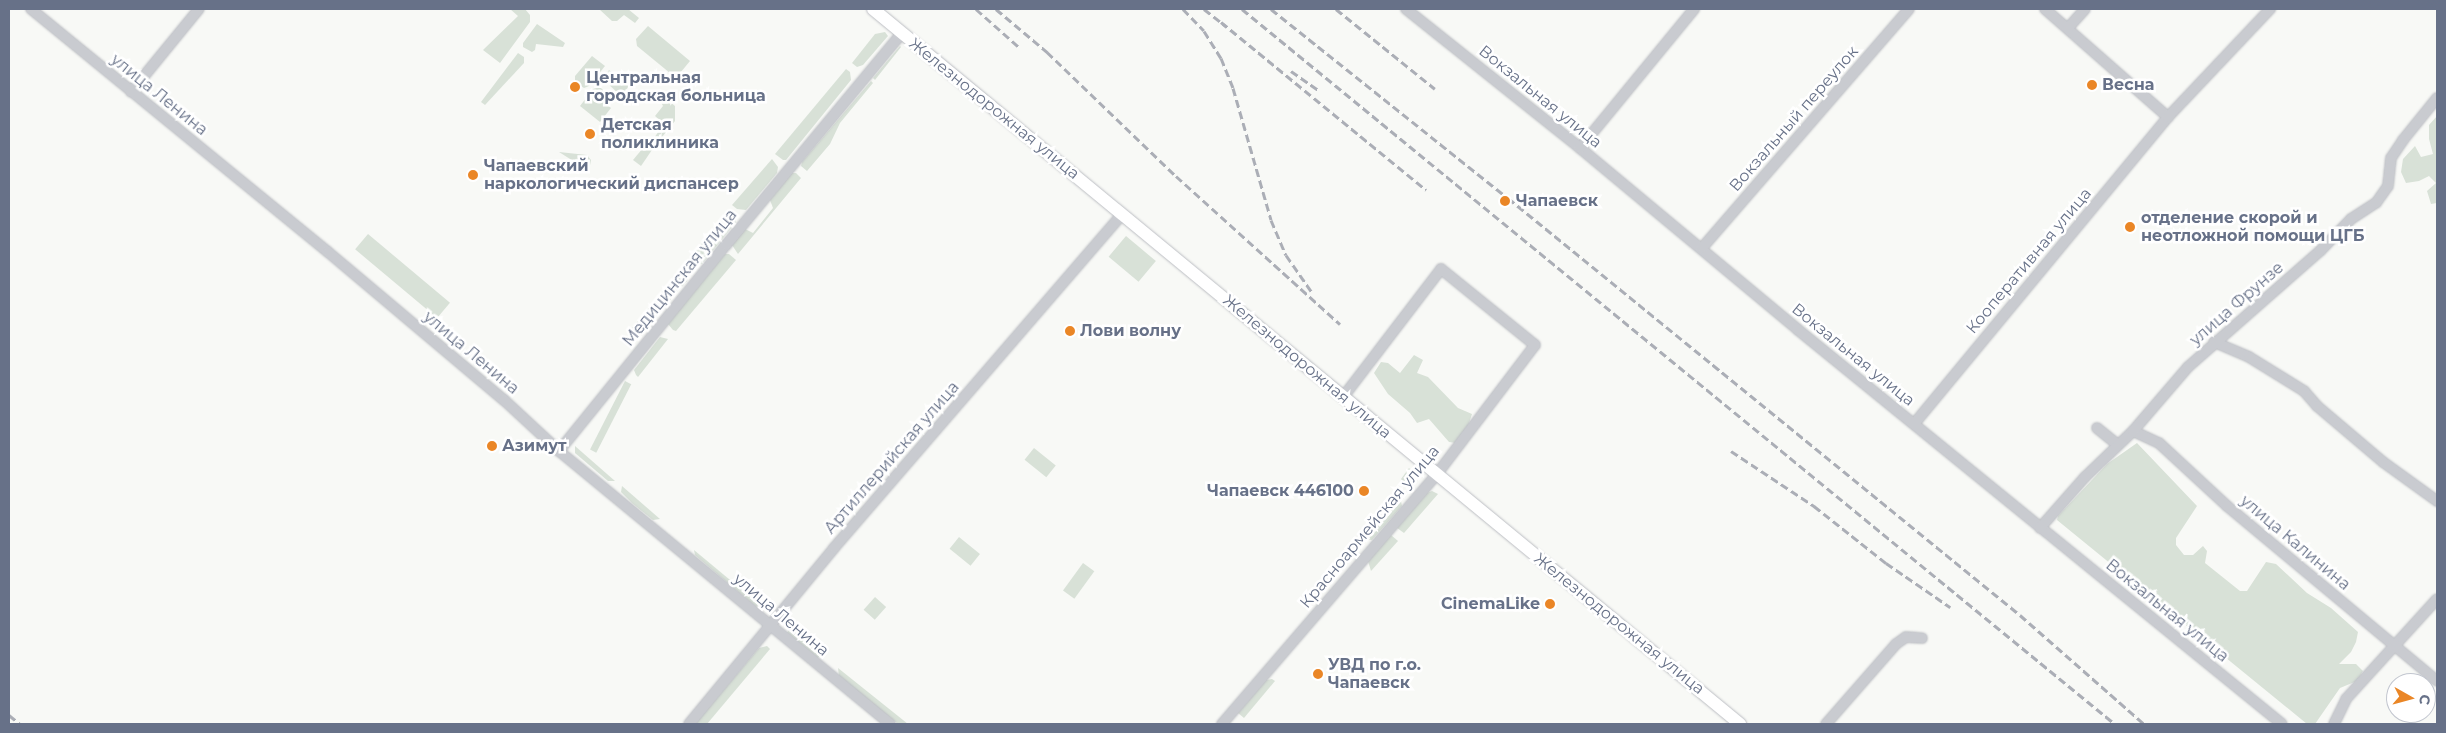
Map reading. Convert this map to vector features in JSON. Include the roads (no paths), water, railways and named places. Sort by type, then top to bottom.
[{"type":"main road","name":"Железнодорожная улица","points":[[873,9],[1740,724]]},
{"type":"street","name":"улица Ленина","points":[[31,9],[335,258],[504,400],[559,451],[890,724]]},
{"type":"street","points":[[131,92],[199,9]]},
{"type":"street","name":"Вокзальная улица","points":[[1406,9],[1580,148],[2040,528],[2282,724]]},
{"type":"street","points":[[1580,148],[1694,9]]},
{"type":"street","name":"Вокзальный переулок","points":[[1702,248],[1909,9]]},
{"type":"street","points":[[2044,9],[2168,117]]},
{"type":"street","points":[[2068,28],[2085,9]]},
{"type":"street","name":"Кооперативная улица","points":[[1914,424],[2168,117],[2270,9]]},
{"type":"street","name":"Медицинская улица","points":[[559,451],[736,232],[902,33]]},
{"type":"street","name":"улица Фрунзе","points":[[2040,528],[2085,477],[2133,431],[2188,367],[2214,342],[2285,283],[2351,219],[2376,203],[2388,186],[2391,158],[2437,98]]},
{"type":"street","name":"Артиллерийская улица","points":[[689,724],[770,626],[1122,214]]},
{"type":"street","name":"Красноармейская улица","points":[[1222,724],[1437,474],[1535,345],[1441,269],[1343,396]]},
{"type":"street","points":[[2214,342],[2249,357],[2304,391],[2317,406],[2383,462],[2437,501]]},
{"type":"street","points":[[2097,428],[2118,445]]},
{"type":"street","name":"улица Калинина","points":[[2133,431],[2159,443],[2227,506],[2437,682]]},
{"type":"street","points":[[2334,724],[2346,699],[2394,646],[2411,631],[2419,617],[2437,599]]},
{"type":"street","points":[[1826,724],[1896,644],[1906,637],[1922,638]]},
{"type":"railway","points":[[976,9],[1020,48]]},
{"type":"railway","points":[[996,9],[1047,52],[1176,176],[1340,324]]},
{"type":"railway","points":[[1183,9],[1204,31],[1221,58],[1233,88],[1271,220],[1286,255],[1311,291]]},
{"type":"railway","points":[[1204,9],[1227,27]]},
{"type":"railway","points":[[1242,9],[2115,724]]},
{"type":"railway","points":[[1271,9],[1508,198],[2020,615],[2144,724]]},
{"type":"railway","points":[[1336,9],[1435,89]]},
{"type":"railway","points":[[1221,22],[1426,190]]},
{"type":"railway","points":[[1291,71],[1320,91]]},
{"type":"railway","points":[[1731,451],[1814,506],[1886,563],[1950,607]]},
{"type":"railway","points":[[9,715],[20,724]]},
{"type":"place","name":"Весна","points":[[2092,85]]},
{"type":"place","name":"Центральная городская больница","points":[[575,87]]},
{"type":"place","name":"Детская поликлиника","points":[[590,134]]},
{"type":"place","name":"Чапаевский наркологический диспансер","points":[[473,175]]},
{"type":"place","name":"Чапаевск","points":[[1505,201]]},
{"type":"place","name":"отделение скорой и неотложной помощи ЦГБ","points":[[2130,227]]},
{"type":"place","name":"Лови волну","points":[[1070,331]]},
{"type":"place","name":"Азимут","points":[[492,446]]},
{"type":"place","name":"Чапаевск 446100","points":[[1364,491]]},
{"type":"place","name":"CinemaLike","points":[[1550,604]]},
{"type":"place","name":"УВД по г.о. Чапаевск","points":[[1318,674]]}]
